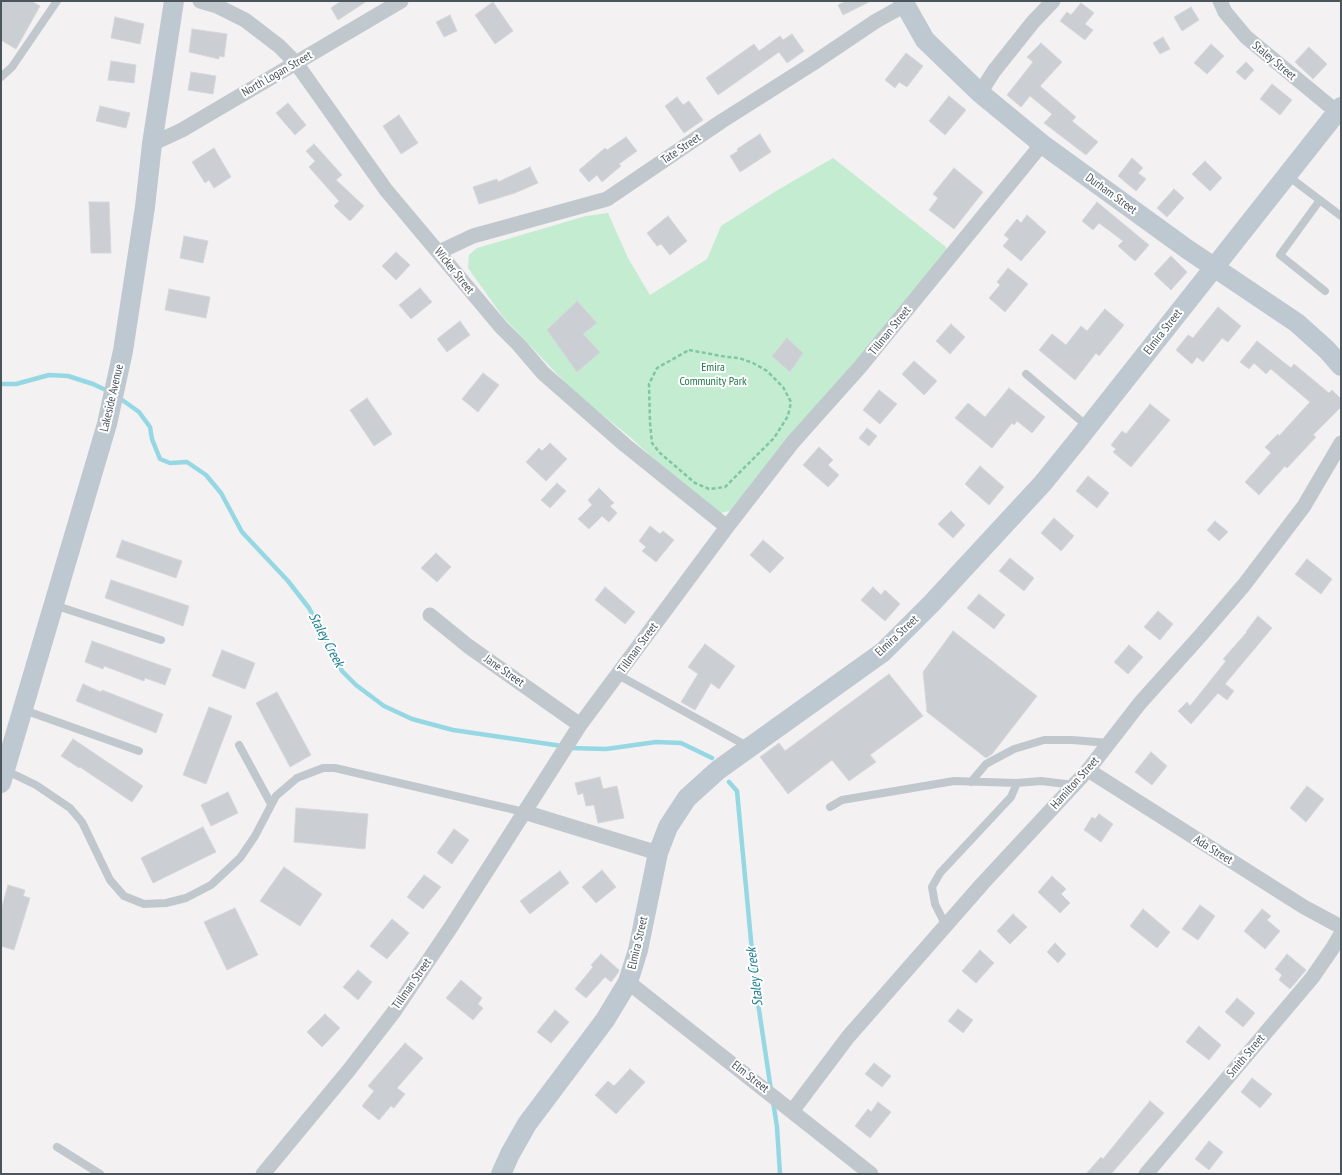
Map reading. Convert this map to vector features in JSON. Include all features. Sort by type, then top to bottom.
[{"type":"street","name":"Lakeside Avenue","points":[[3,777],[6,746],[22,710],[107,424],[121,360],[174,1]]},
{"type":"street","name":"Wicker Street","points":[[200,1],[216,6],[244,20],[279,46],[296,64],[386,190],[501,328],[519,345],[543,373],[625,445],[727,527]]},
{"type":"street","name":"North Logan Street","points":[[152,144],[182,130],[401,1]]},
{"type":"street","points":[[980,93],[994,71],[1033,22],[1053,1]]},
{"type":"street","name":"Staley Street","points":[[1220,1],[1229,17],[1246,37],[1339,112]]},
{"type":"street","name":"Durham Street","points":[[904,3],[925,40],[980,93],[1042,144],[1214,268],[1262,298],[1297,323],[1327,350],[1341,366]]},
{"type":"street","name":"Tate Street","points":[[439,252],[473,236],[607,199],[722,121],[904,3]]},
{"type":"street","name":"Elmira Street","points":[[501,1174],[527,1124],[605,1020],[628,982],[638,950],[658,853],[668,827],[687,798],[718,770],[883,652],[932,602],[1043,483],[1286,175],[1339,112]]},
{"type":"street","name":"Tillman Street","points":[[263,1174],[349,1070],[398,1005],[451,927],[580,725],[727,527],[793,442],[860,367],[1042,144]]},
{"type":"street","name":"Hamilton Street","points":[[793,1110],[848,1038],[983,883],[1088,770],[1140,704],[1244,585],[1304,506],[1341,443]]},
{"type":"street","name":"Jane Street","points":[[430,615],[468,646],[580,725]]},
{"type":"street","name":"Ada Street","points":[[1088,770],[1304,907],[1341,926]]},
{"type":"street","points":[[524,812],[658,853]]},
{"type":"street","name":"Smith Street","points":[[1146,1174],[1312,978],[1341,934]]},
{"type":"street","name":"Elm Street","points":[[628,982],[793,1110],[871,1174]]},
{"type":"lane","points":[[1,77],[12,67],[57,1]]},
{"type":"lane","points":[[1286,175],[1341,216]]},
{"type":"lane","points":[[1320,200],[1280,256],[1325,291]]},
{"type":"lane","points":[[1026,374],[1088,427]]},
{"type":"lane","points":[[54,605],[161,640]]},
{"type":"lane","points":[[618,675],[749,747]]},
{"type":"lane","points":[[22,710],[139,751]]},
{"type":"lane","points":[[971,782],[986,764],[1014,749],[1044,740],[1109,743]]},
{"type":"lane","points":[[239,745],[271,804]]},
{"type":"lane","points":[[3,777],[36,785],[70,808],[82,822],[91,838],[110,880],[124,896],[144,904],[166,904],[186,898],[211,885],[240,858],[255,836],[276,796],[297,778],[323,768],[335,768],[524,812]]},
{"type":"lane","points":[[830,808],[842,800],[954,781],[1041,781],[1074,784]]},
{"type":"lane","points":[[946,926],[935,904],[932,887],[940,873],[1011,797],[1017,782]]},
{"type":"lane","points":[[57,1147],[100,1174]]},
{"type":"path","points":[[689,350],[719,355],[739,358],[767,371],[783,387],[791,402],[788,416],[774,438],[725,487],[709,490],[695,483],[652,443],[649,384],[657,368],[689,350]]},
{"type":"green space","name":"Emira Community Park","points":[[833,158],[946,247],[948,254],[734,510],[720,513],[574,392],[503,317],[468,268],[469,255],[477,248],[586,216],[608,213],[628,258],[650,295],[707,259],[721,226]]},
{"type":"building","points":[[1,1],[31,1],[40,6],[16,49],[1,40]]},
{"type":"building","points":[[341,1],[367,1],[338,20],[331,8]]},
{"type":"building","points":[[846,1],[871,1],[843,15],[838,5]]},
{"type":"building","points":[[493,2],[513,31],[495,44],[475,15]]},
{"type":"building","points":[[1081,3],[1094,13],[1085,24],[1093,30],[1085,40],[1060,21],[1067,12],[1071,15]]},
{"type":"building","points":[[1191,7],[1199,20],[1182,31],[1174,17]]},
{"type":"building","points":[[450,15],[457,31],[444,37],[436,22]]},
{"type":"building","points":[[115,17],[144,24],[140,44],[111,38]]},
{"type":"building","points":[[192,29],[227,34],[224,57],[219,56],[219,59],[189,52]]},
{"type":"building","points":[[792,34],[804,51],[787,63],[779,52],[718,95],[706,78],[754,44],[759,51],[780,36],[783,40]]},
{"type":"building","points":[[1163,37],[1170,49],[1160,54],[1153,43]]},
{"type":"building","points":[[1041,43],[1062,62],[1040,86],[1076,117],[1072,121],[1098,142],[1086,155],[1044,123],[1052,114],[1030,96],[1021,107],[1007,95],[1033,62],[1027,57]]},
{"type":"building","points":[[1211,44],[1224,56],[1207,74],[1194,63]]},
{"type":"building","points":[[1309,47],[1327,64],[1313,79],[1295,62]]},
{"type":"building","points":[[906,53],[923,66],[907,87],[899,82],[895,88],[885,80]]},
{"type":"building","points":[[111,61],[136,65],[134,83],[108,80]]},
{"type":"building","points":[[1246,62],[1254,70],[1245,80],[1236,72]]},
{"type":"building","points":[[191,72],[216,76],[213,94],[188,90]]},
{"type":"building","points":[[1272,84],[1292,100],[1280,115],[1260,99]]},
{"type":"building","points":[[949,96],[966,110],[945,135],[929,121]]},
{"type":"building","points":[[677,97],[683,105],[689,101],[703,120],[684,133],[665,106]]},
{"type":"building","points":[[288,103],[306,125],[295,135],[276,113]]},
{"type":"building","points":[[100,106],[130,113],[126,128],[96,121]]},
{"type":"building","points":[[399,115],[418,143],[401,154],[383,126]]},
{"type":"building","points":[[760,134],[771,152],[740,172],[730,156],[738,151],[737,149]]},
{"type":"building","points":[[626,137],[637,151],[619,164],[621,166],[602,182],[597,175],[589,182],[579,170],[605,148],[607,150]]},
{"type":"building","points":[[314,144],[342,175],[336,180],[364,206],[350,221],[334,206],[339,201],[309,167],[315,161],[306,151]]},
{"type":"building","points":[[214,148],[231,177],[214,188],[209,180],[205,183],[192,162]]},
{"type":"building","points":[[1132,158],[1143,168],[1138,173],[1146,179],[1136,191],[1118,176]]},
{"type":"building","points":[[1205,161],[1222,178],[1210,191],[1192,174]]},
{"type":"building","points":[[530,167],[538,183],[515,193],[479,204],[473,187],[497,179],[498,182]]},
{"type":"building","points":[[954,168],[983,192],[954,229],[929,210],[938,198],[933,194]]},
{"type":"building","points":[[1174,189],[1184,198],[1167,217],[1157,208]]},
{"type":"building","points":[[89,202],[109,202],[111,253],[91,253]]},
{"type":"building","points":[[1097,202],[1149,245],[1135,261],[1118,246],[1123,241],[1099,223],[1093,230],[1082,221]]},
{"type":"building","points":[[1027,215],[1046,232],[1021,261],[1003,246],[1009,239],[1004,235],[1017,219],[1021,223]]},
{"type":"building","points":[[668,216],[687,241],[670,255],[661,244],[657,246],[647,233]]},
{"type":"building","points":[[184,236],[208,241],[203,263],[180,258]]},
{"type":"building","points":[[396,252],[410,265],[396,280],[382,266]]},
{"type":"building","points":[[1171,256],[1187,272],[1171,290],[1154,274]]},
{"type":"building","points":[[1008,268],[1028,284],[1005,312],[989,298],[1000,285],[997,282]]},
{"type":"building","points":[[420,288],[432,302],[411,319],[399,305]]},
{"type":"building","points":[[169,289],[210,297],[206,318],[165,310]]},
{"type":"building","points":[[577,301],[597,323],[583,334],[600,352],[577,372],[547,330]]},
{"type":"building","points":[[1218,307],[1241,326],[1228,342],[1222,338],[1203,362],[1197,357],[1192,364],[1176,350],[1188,335],[1193,338]]},
{"type":"building","points":[[1105,309],[1124,325],[1099,356],[1096,353],[1075,380],[1039,350],[1052,334],[1066,345],[1081,326],[1087,331]]},
{"type":"building","points":[[460,321],[470,335],[447,352],[437,339]]},
{"type":"building","points":[[951,324],[965,337],[950,354],[936,341]]},
{"type":"building","points":[[787,338],[803,353],[790,372],[772,356]]},
{"type":"building","points":[[1257,341],[1291,368],[1294,364],[1329,393],[1332,390],[1341,399],[1341,407],[1313,435],[1316,437],[1287,468],[1285,466],[1259,495],[1245,482],[1271,453],[1265,447],[1278,434],[1279,436],[1310,402],[1271,369],[1266,374],[1254,363],[1249,369],[1240,362]]},
{"type":"building","points":[[914,361],[937,381],[924,395],[902,374]]},
{"type":"building","points":[[483,373],[499,385],[478,412],[462,399]]},
{"type":"building","points":[[1009,388],[1045,417],[1032,433],[1017,421],[1014,425],[1012,423],[992,448],[955,418],[968,403],[985,417]]},
{"type":"building","points":[[879,390],[897,404],[880,424],[863,410]]},
{"type":"building","points":[[367,398],[392,434],[374,446],[350,410]]},
{"type":"building","points":[[1150,404],[1170,420],[1131,467],[1113,452],[1116,449],[1111,445],[1122,431],[1126,434]]},
{"type":"building","points":[[867,428],[877,436],[869,446],[859,438]]},
{"type":"building","points":[[550,443],[567,459],[546,481],[526,462],[539,448],[542,451]]},
{"type":"building","points":[[819,447],[833,460],[828,465],[839,475],[828,487],[803,465]]},
{"type":"building","points":[[980,466],[1004,487],[989,505],[965,484]]},
{"type":"building","points":[[1088,476],[1109,493],[1097,508],[1076,491]]},
{"type":"building","points":[[557,483],[566,491],[550,508],[541,500]]},
{"type":"building","points":[[599,488],[614,503],[610,506],[617,513],[609,522],[602,516],[589,529],[578,519],[592,505],[588,500]]},
{"type":"building","points":[[951,511],[965,525],[953,538],[938,524]]},
{"type":"building","points":[[1054,518],[1074,536],[1061,551],[1041,533]]},
{"type":"building","points":[[1215,521],[1228,532],[1219,541],[1207,530]]},
{"type":"building","points":[[650,526],[660,534],[663,531],[674,540],[656,562],[642,551],[646,547],[639,541]]},
{"type":"building","points":[[122,540],[182,561],[176,578],[116,557]]},
{"type":"building","points":[[763,540],[784,558],[770,573],[750,555]]},
{"type":"building","points":[[436,553],[451,567],[437,582],[421,568]]},
{"type":"building","points":[[1010,558],[1034,578],[1024,591],[999,571]]},
{"type":"building","points":[[1307,559],[1332,579],[1321,594],[1295,574]]},
{"type":"building","points":[[111,580],[189,606],[183,626],[105,598]]},
{"type":"building","points":[[605,587],[635,612],[625,624],[595,600]]},
{"type":"building","points":[[873,587],[881,595],[885,590],[900,604],[885,621],[861,600]]},
{"type":"building","points":[[979,594],[1005,615],[994,629],[967,608]]},
{"type":"building","points":[[1158,611],[1173,624],[1160,640],[1144,627]]},
{"type":"building","points":[[1258,616],[1272,628],[1225,684],[1234,691],[1227,700],[1218,693],[1191,724],[1178,711],[1187,702],[1190,706],[1226,661],[1223,659],[1247,632]]},
{"type":"building","points":[[953,631],[1037,696],[992,754],[986,758],[927,712],[923,672]]},
{"type":"building","points":[[92,641],[171,669],[165,685],[145,678],[144,681],[104,666],[103,669],[85,662]]},
{"type":"building","points":[[705,644],[735,666],[719,689],[711,683],[695,710],[681,702],[698,674],[688,667]]},
{"type":"building","points":[[1129,645],[1143,657],[1128,674],[1114,662]]},
{"type":"building","points":[[222,650],[255,663],[245,689],[212,676]]},
{"type":"building","points":[[889,674],[923,716],[870,755],[876,762],[849,781],[832,760],[788,794],[760,757],[779,743],[785,751]]},
{"type":"building","points":[[83,684],[163,714],[156,733],[76,701]]},
{"type":"building","points":[[277,692],[311,755],[290,767],[256,703]]},
{"type":"building","points":[[209,707],[232,716],[206,784],[183,775]]},
{"type":"building","points":[[73,739],[143,786],[132,802],[61,756]]},
{"type":"building","points":[[1151,752],[1167,766],[1152,785],[1135,772]]},
{"type":"building","points":[[600,777],[603,789],[617,786],[624,818],[598,823],[594,805],[586,806],[583,793],[578,795],[575,783]]},
{"type":"building","points":[[1307,786],[1324,799],[1306,822],[1290,808]]},
{"type":"building","points":[[228,792],[238,813],[211,826],[201,805]]},
{"type":"building","points":[[296,808],[368,814],[365,849],[294,842]]},
{"type":"building","points":[[1099,814],[1113,824],[1101,842],[1084,830],[1092,817],[1095,819]]},
{"type":"building","points":[[203,827],[216,852],[153,883],[141,858]]},
{"type":"building","points":[[454,829],[469,840],[452,864],[437,853]]},
{"type":"building","points":[[284,867],[322,894],[300,926],[260,901]]},
{"type":"building","points":[[602,870],[616,887],[596,903],[582,887]]},
{"type":"building","points":[[560,871],[569,883],[530,914],[520,901]]},
{"type":"building","points":[[424,875],[441,887],[423,909],[407,897]]},
{"type":"building","points":[[1052,876],[1066,889],[1061,894],[1070,903],[1060,913],[1038,892]]},
{"type":"building","points":[[8,885],[25,890],[23,896],[30,898],[14,950],[1,946],[1,910]]},
{"type":"building","points":[[1200,905],[1215,916],[1198,940],[1182,929]]},
{"type":"building","points":[[235,908],[258,955],[227,970],[204,922]]},
{"type":"building","points":[[1143,909],[1170,932],[1157,948],[1130,926]]},
{"type":"building","points":[[1262,909],[1271,916],[1267,920],[1280,931],[1265,949],[1244,931]]},
{"type":"building","points":[[1013,914],[1027,927],[1010,944],[997,931]]},
{"type":"building","points":[[392,919],[409,933],[387,959],[370,946]]},
{"type":"building","points":[[1055,943],[1066,954],[1058,963],[1047,952]]},
{"type":"building","points":[[980,950],[994,963],[976,983],[962,971]]},
{"type":"building","points":[[601,954],[619,970],[618,973],[611,982],[605,977],[586,998],[575,989]]},
{"type":"building","points":[[1287,954],[1306,970],[1290,989],[1279,980],[1282,975],[1275,969]]},
{"type":"building","points":[[358,970],[372,982],[358,1000],[343,987]]},
{"type":"building","points":[[461,980],[482,998],[478,1004],[483,1008],[473,1020],[446,998]]},
{"type":"building","points":[[1237,998],[1255,1013],[1243,1027],[1225,1012]]},
{"type":"building","points":[[958,1009],[973,1020],[963,1033],[948,1021]]},
{"type":"building","points":[[555,1010],[569,1022],[551,1043],[537,1032]]},
{"type":"building","points":[[325,1014],[340,1028],[322,1047],[307,1032]]},
{"type":"building","points":[[1199,1026],[1221,1045],[1209,1060],[1186,1042]]},
{"type":"building","points":[[405,1043],[423,1058],[397,1088],[405,1094],[394,1108],[391,1106],[379,1120],[362,1106],[374,1091],[368,1086]]},
{"type":"building","points":[[874,1063],[891,1076],[882,1087],[865,1074]]},
{"type":"building","points":[[630,1069],[645,1082],[616,1114],[595,1095],[608,1081],[614,1086]]},
{"type":"building","points":[[1252,1078],[1272,1094],[1260,1108],[1241,1092]]},
{"type":"building","points":[[1150,1101],[1164,1113],[1111,1174],[1086,1174],[1101,1157],[1103,1159]]},
{"type":"building","points":[[878,1102],[891,1112],[870,1138],[855,1126],[868,1109],[871,1112]]},
{"type":"building","points":[[1209,1141],[1223,1152],[1209,1170],[1195,1159]]},
{"type":"waterway","name":"Staley Creek","points":[[1,384],[16,384],[49,375],[68,376],[110,392]]},
{"type":"waterway","name":"Staley Creek","points":[[118,397],[139,412],[150,427],[152,439],[160,459],[170,463],[187,462],[206,475],[221,493],[242,532],[288,581],[309,608],[342,671],[356,685],[384,706],[412,719],[453,730],[562,746]]},
{"type":"waterway","name":"Staley Creek","points":[[570,748],[606,749],[656,742],[681,743],[712,758]]},
{"type":"waterway","name":"Staley Creek","points":[[729,782],[737,791],[755,983],[771,1090]]},
{"type":"waterway","name":"Staley Creek","points":[[773,1101],[780,1174]]}]
